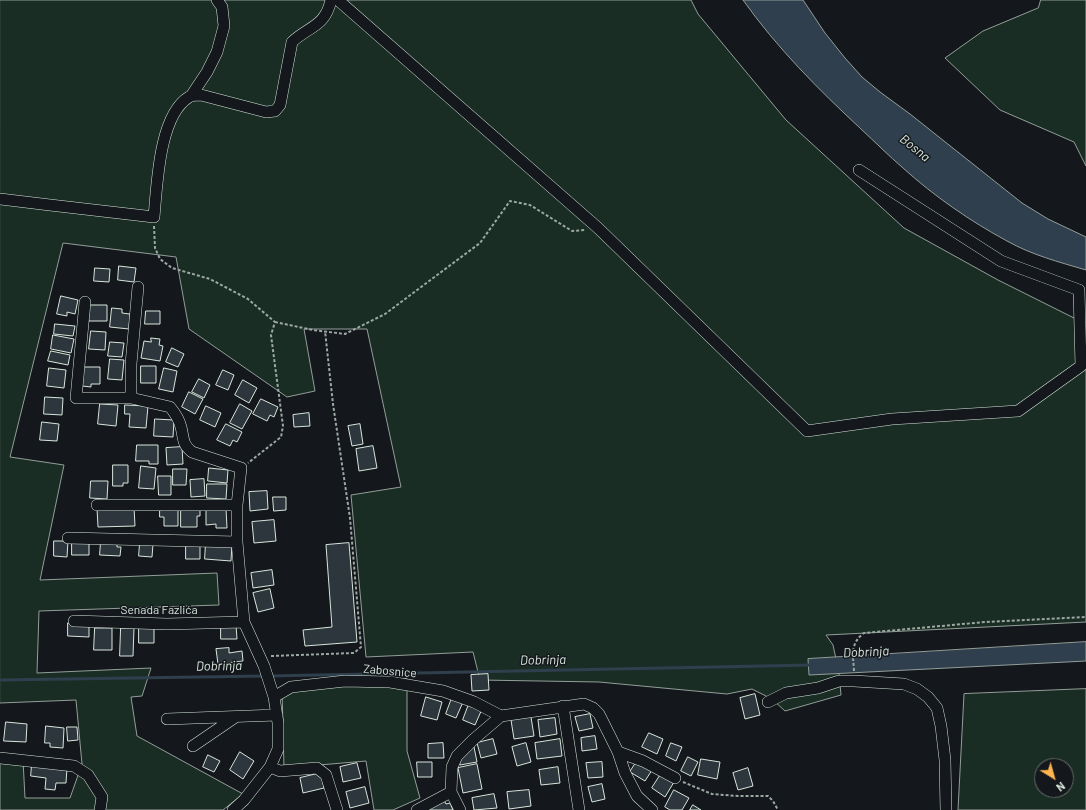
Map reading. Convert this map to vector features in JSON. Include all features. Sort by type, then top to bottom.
[{"type":"street","points":[[0,199],[154,216],[159,162],[166,133],[174,112],[191,96],[207,72],[217,52],[224,26],[222,7],[217,0]]},
{"type":"street","points":[[191,96],[201,94],[266,112],[275,111],[280,105],[292,42],[297,37],[315,27],[322,21],[329,9],[330,0]]},
{"type":"street","points":[[338,0],[598,228],[807,431],[892,419],[1018,411],[1080,366],[1079,290],[1001,261],[859,170]]},
{"type":"street","points":[[131,398],[131,364],[138,287]]},
{"type":"street","points":[[85,302],[76,398],[131,398],[170,408],[178,418],[187,448],[192,452],[241,468],[237,505],[237,542],[244,622],[261,661],[274,697],[278,723],[278,749],[270,767],[244,800],[233,810]]},
{"type":"street","points":[[97,505],[237,505]]},
{"type":"street","points":[[68,538],[237,542]]},
{"type":"street","name":"Senada Fazlića","points":[[74,621],[167,624],[244,622]]},
{"type":"street","points":[[768,702],[786,693],[818,688],[839,681],[904,684],[917,688],[928,697],[936,708],[941,726],[945,760],[946,810]]},
{"type":"street","name":"Zabosnice","points":[[274,697],[291,686],[345,682],[390,682],[443,691],[474,702],[501,716]]},
{"type":"street","points":[[460,810],[451,792],[452,767],[457,756],[474,739],[501,716],[584,704],[593,708],[599,714],[618,752],[625,773],[637,796],[652,810]]},
{"type":"street","points":[[563,706],[579,810]]},
{"type":"street","points":[[167,720],[277,716]]},
{"type":"street","points":[[193,746],[234,718]]},
{"type":"street","points":[[618,752],[643,761],[675,778]]},
{"type":"street","points":[[0,758],[74,766],[88,775],[102,797],[100,810]]},
{"type":"street","points":[[270,767],[280,771],[317,768],[326,774],[337,810]]},
{"type":"street","points":[[418,810],[451,792]]},
{"type":"path","points":[[154,216],[154,248],[160,259],[172,268],[210,279],[248,300],[275,322],[345,334],[386,314],[480,243],[510,201],[530,205],[572,231],[598,228]]},
{"type":"path","points":[[241,468],[281,437],[283,426],[271,335],[275,322]]},
{"type":"path","points":[[261,661],[354,653],[361,647],[350,518],[333,404],[325,331]]},
{"type":"path","points":[[854,675],[853,654],[855,641],[864,633],[985,622],[1086,618]]},
{"type":"path","points":[[675,778],[712,794],[768,796],[778,810]]},
{"type":"green space","points":[[0,0],[691,0],[698,14],[786,120],[904,228],[998,280],[1078,320],[1086,322],[1086,622],[826,635],[833,645],[839,673],[841,695],[785,711],[772,699],[752,689],[727,694],[599,682],[480,680],[473,652],[366,657],[351,495],[401,487],[367,329],[304,329],[315,391],[287,397],[189,329],[176,257],[63,243],[10,457],[64,465],[40,580],[217,573],[219,605],[39,611],[37,673],[151,668],[142,696],[131,697],[137,736],[243,794],[223,810],[0,810],[0,760],[23,760],[25,798],[70,798],[82,764],[76,700],[0,703]]},
{"type":"green space","points":[[1041,0],[1086,0],[1086,166],[1074,142],[1000,110],[945,58],[983,31],[1038,8]]},
{"type":"green space","points":[[407,679],[407,751],[420,798],[393,810],[374,810],[366,761],[284,768],[282,689]]},
{"type":"green space","points":[[1086,689],[1086,810],[958,810],[964,694]]},
{"type":"water","name":"Bosna","points":[[743,0],[803,0],[825,33],[862,77],[1022,203],[1048,219],[1086,237],[1086,270],[1046,258],[1016,246],[966,216],[927,188],[887,154],[814,83],[770,35]]},
{"type":"water","points":[[1086,642],[1086,661],[809,675],[808,659]]},
{"type":"building","points":[[119,266],[136,268],[134,282],[118,280]]},
{"type":"building","points":[[95,268],[110,269],[109,282],[94,281]]},
{"type":"building","points":[[61,296],[78,300],[75,314],[67,312],[67,316],[57,314]]},
{"type":"building","points":[[89,305],[107,305],[107,321],[89,321]]},
{"type":"building","points":[[112,308],[122,309],[122,313],[130,314],[129,329],[110,327]]},
{"type":"building","points":[[146,311],[160,311],[160,324],[145,324]]},
{"type":"building","points":[[55,324],[75,326],[73,336],[54,334]]},
{"type":"building","points":[[91,331],[106,332],[105,350],[89,349]]},
{"type":"building","points":[[53,335],[74,339],[71,353],[51,349]]},
{"type":"building","points":[[151,338],[160,339],[159,345],[163,346],[160,361],[141,358],[144,341],[151,342]]},
{"type":"building","points":[[110,342],[124,343],[122,357],[108,356]]},
{"type":"building","points":[[172,348],[184,354],[178,367],[166,362]]},
{"type":"building","points":[[51,351],[70,355],[68,365],[48,361]]},
{"type":"building","points":[[110,359],[124,360],[122,380],[108,379]]},
{"type":"building","points":[[141,366],[156,366],[156,383],[141,383]]},
{"type":"building","points":[[83,367],[100,367],[100,384],[91,384],[91,387],[82,386]]},
{"type":"building","points":[[49,368],[66,370],[64,388],[47,386]]},
{"type":"building","points":[[164,368],[177,371],[173,392],[159,389]]},
{"type":"building","points":[[223,370],[234,375],[228,390],[216,385]]},
{"type":"building","points":[[199,379],[210,385],[204,398],[192,392]]},
{"type":"building","points":[[243,380],[257,388],[249,403],[235,395]]},
{"type":"building","points":[[189,392],[203,399],[195,414],[182,407]]},
{"type":"building","points":[[45,397],[63,398],[62,415],[44,414]]},
{"type":"building","points":[[261,399],[278,407],[274,417],[270,415],[267,421],[253,414]]},
{"type":"building","points":[[100,404],[118,405],[116,426],[98,424]]},
{"type":"building","points":[[240,404],[252,411],[242,429],[230,423]]},
{"type":"building","points":[[125,405],[148,406],[146,428],[129,427],[130,414],[125,414]]},
{"type":"building","points":[[206,406],[221,413],[215,427],[200,420]]},
{"type":"building","points":[[309,413],[310,426],[294,427],[293,415]]},
{"type":"building","points":[[155,419],[174,420],[173,437],[154,436]]},
{"type":"building","points":[[42,422],[59,424],[57,441],[40,440]]},
{"type":"building","points":[[226,424],[242,432],[237,442],[233,440],[230,446],[217,440]]},
{"type":"building","points":[[360,424],[363,444],[352,446],[348,426]]},
{"type":"building","points":[[137,445],[158,445],[158,464],[149,464],[149,461],[136,461]]},
{"type":"building","points":[[373,446],[377,468],[359,471],[356,449]]},
{"type":"building","points":[[182,447],[183,464],[167,465],[166,448]]},
{"type":"building","points":[[113,465],[128,465],[128,483],[123,483],[123,486],[113,486]]},
{"type":"building","points":[[141,466],[156,468],[154,489],[139,488]]},
{"type":"building","points":[[209,468],[228,470],[227,483],[208,481]]},
{"type":"building","points":[[173,469],[187,469],[186,485],[173,485]]},
{"type":"building","points":[[158,476],[171,476],[171,495],[159,495]]},
{"type":"building","points":[[204,479],[205,496],[191,497],[190,480]]},
{"type":"building","points":[[91,481],[108,481],[107,499],[90,498]]},
{"type":"building","points":[[207,484],[227,484],[226,499],[207,498]]},
{"type":"building","points":[[267,491],[268,509],[250,511],[249,492]]},
{"type":"building","points":[[273,497],[286,497],[286,510],[274,511]]},
{"type":"building","points":[[134,507],[135,526],[98,527],[97,508]]},
{"type":"building","points":[[181,507],[200,507],[200,516],[197,516],[197,527],[181,527]]},
{"type":"building","points":[[160,508],[178,508],[178,526],[164,526],[164,517],[160,517]]},
{"type":"building","points":[[226,508],[227,528],[216,528],[216,524],[206,525],[206,509]]},
{"type":"building","points":[[274,520],[276,541],[254,543],[252,522]]},
{"type":"building","points":[[72,540],[89,540],[89,555],[72,555]]},
{"type":"building","points":[[54,541],[68,541],[67,557],[54,556]]},
{"type":"building","points":[[101,541],[117,542],[117,547],[121,547],[120,556],[100,555]]},
{"type":"building","points":[[140,543],[153,544],[152,557],[139,556]]},
{"type":"building","points":[[206,543],[232,544],[231,561],[205,559]]},
{"type":"building","points":[[349,543],[357,642],[305,646],[303,630],[332,627],[326,545]]},
{"type":"building","points":[[186,544],[200,544],[200,559],[186,559]]},
{"type":"building","points":[[272,570],[274,585],[253,588],[251,573]]},
{"type":"building","points":[[270,589],[274,608],[258,612],[253,593]]},
{"type":"building","points":[[68,623],[89,624],[89,637],[68,636]]},
{"type":"building","points":[[221,625],[236,625],[237,639],[221,639]]},
{"type":"building","points":[[139,626],[154,626],[154,643],[139,643]]},
{"type":"building","points":[[95,628],[112,628],[112,650],[94,650]]},
{"type":"building","points":[[121,628],[134,628],[133,656],[120,656]]},
{"type":"building","points":[[229,648],[229,653],[242,651],[243,661],[218,664],[216,649]]},
{"type":"building","points":[[488,674],[489,690],[472,691],[471,675]]},
{"type":"building","points":[[755,694],[760,715],[745,719],[740,698]]},
{"type":"building","points":[[426,697],[442,702],[437,720],[421,716]]},
{"type":"building","points":[[452,698],[463,702],[456,718],[446,714]]},
{"type":"building","points":[[469,704],[482,709],[475,725],[463,720]]},
{"type":"building","points":[[590,714],[593,728],[579,731],[575,717]]},
{"type":"building","points":[[531,717],[534,736],[514,739],[511,720]]},
{"type":"building","points":[[555,718],[557,734],[540,737],[538,720]]},
{"type":"building","points":[[6,722],[27,724],[26,742],[4,741]]},
{"type":"building","points":[[46,726],[64,728],[63,748],[50,747],[50,743],[45,743]]},
{"type":"building","points":[[67,727],[77,727],[78,740],[68,741]]},
{"type":"building","points":[[649,733],[663,739],[657,754],[642,747]]},
{"type":"building","points":[[595,736],[597,749],[582,751],[581,738]]},
{"type":"building","points":[[493,739],[497,754],[481,758],[477,743]]},
{"type":"building","points":[[560,739],[562,756],[537,759],[535,743]]},
{"type":"building","points":[[443,743],[444,758],[428,758],[428,744]]},
{"type":"building","points":[[526,743],[531,762],[517,766],[512,747]]},
{"type":"building","points":[[671,743],[682,747],[676,761],[666,756]]},
{"type":"building","points":[[474,747],[477,762],[460,765],[459,759],[469,748]]},
{"type":"building","points":[[240,752],[254,761],[243,779],[230,770]]},
{"type":"building","points":[[208,755],[220,761],[214,772],[203,767]]},
{"type":"building","points":[[688,757],[698,762],[691,776],[681,771]]},
{"type":"building","points":[[701,759],[720,762],[717,779],[698,775]]},
{"type":"building","points":[[637,761],[652,770],[645,781],[630,772]]},
{"type":"building","points":[[417,762],[432,762],[432,777],[418,777]]},
{"type":"building","points":[[602,762],[603,777],[588,778],[586,763]]},
{"type":"building","points":[[357,763],[361,778],[343,782],[340,767]]},
{"type":"building","points":[[477,764],[482,789],[463,793],[458,768]]},
{"type":"building","points":[[32,765],[67,768],[66,783],[56,783],[55,790],[45,789],[46,778],[31,776]]},
{"type":"building","points":[[558,767],[560,783],[541,785],[539,770]]},
{"type":"building","points":[[748,768],[753,786],[738,790],[733,773]]},
{"type":"building","points":[[321,773],[324,788],[303,793],[300,778]]},
{"type":"building","points":[[661,774],[674,782],[665,797],[652,788]]},
{"type":"building","points":[[602,784],[605,799],[592,802],[588,787]]},
{"type":"building","points":[[365,787],[369,803],[350,808],[346,792]]},
{"type":"building","points":[[529,790],[531,806],[509,809],[507,792]]},
{"type":"building","points":[[674,790],[689,798],[682,810],[670,810],[665,807]]},
{"type":"building","points":[[494,794],[497,808],[474,810],[472,798]]},
{"type":"building","points":[[444,800],[446,804],[450,803],[453,810],[429,810]]},
{"type":"building","points":[[693,805],[701,810],[690,810]]},
{"type":"waterway","name":"Dobrinja","points":[[270,676],[812,665]]},
{"type":"waterway","name":"Dobrinja","points":[[0,680],[264,676]]}]
